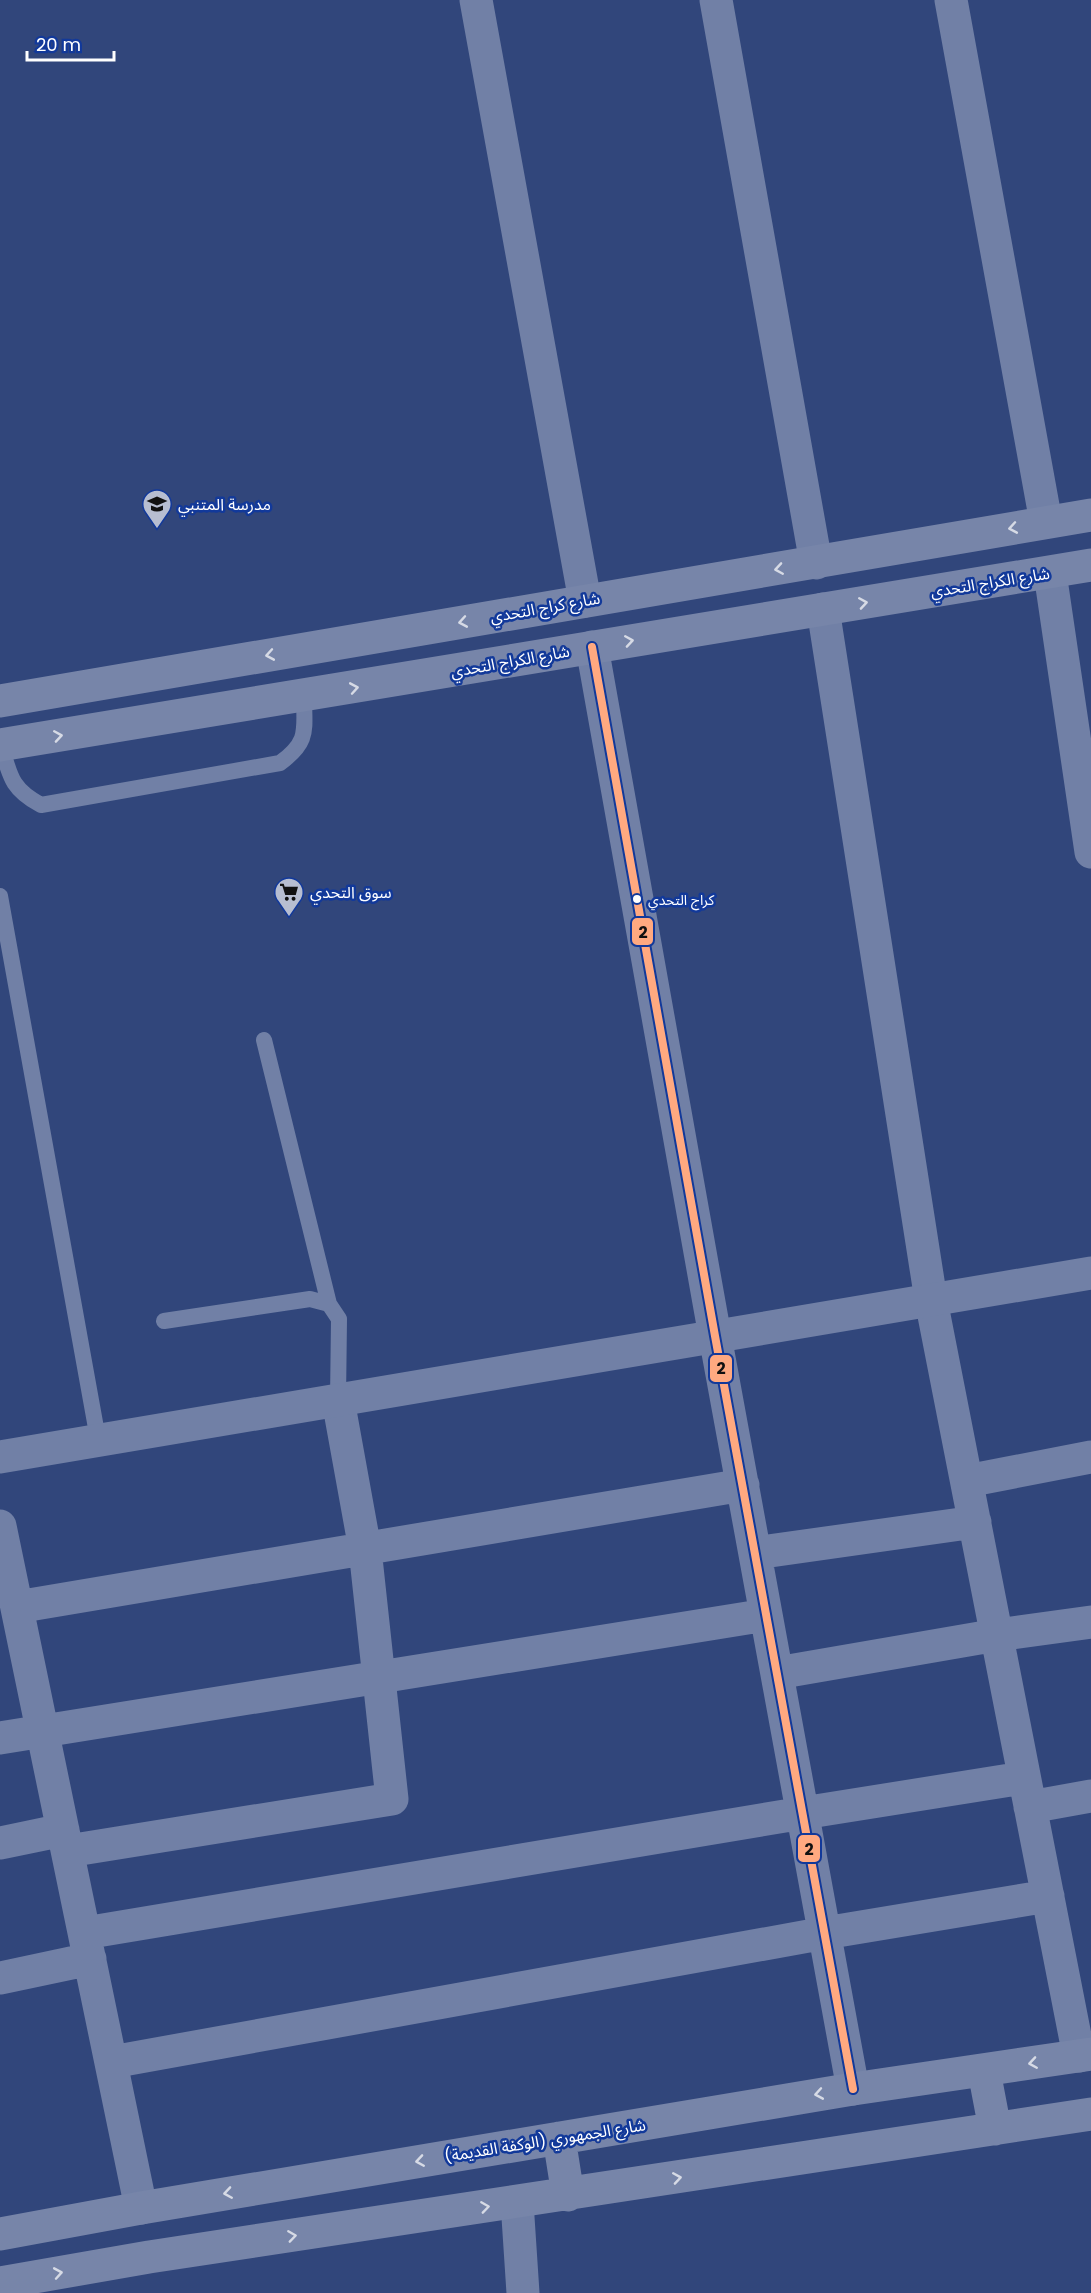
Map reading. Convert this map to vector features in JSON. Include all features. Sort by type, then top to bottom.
[{"type":"main road","name":"شارع كراج التحدي","points":[[0,701],[1091,515]]},
{"type":"main road","name":"شارع الكراج التحدي","points":[[1,745],[1091,566]]},
{"type":"main road","name":"شارع الجمهوري (الوكفة القديمة)","points":[[0,2234],[141,2208],[853,2089],[1085,2055]]},
{"type":"main road","points":[[984,2071],[994,2128]]},
{"type":"main road","points":[[0,2283],[149,2257],[1091,2114]]},
{"type":"main road","points":[[559,2138],[568,2195]]},
{"type":"street","points":[[476,0],[585,601]]},
{"type":"street","points":[[716,0],[816,562]]},
{"type":"street","points":[[951,0],[1046,522]]},
{"type":"street","points":[[1050,573],[1091,852]]},
{"type":"street","points":[[823,609],[931,1300],[1048,1896],[1085,2055]]},
{"type":"street","points":[[592,647],[853,2089]]},
{"type":"street","points":[[0,1457],[1091,1273]]},
{"type":"street","points":[[0,1844],[66,1840],[392,1798],[364,1549],[338,1400]]},
{"type":"street","points":[[966,1481],[1091,1457]]},
{"type":"street","points":[[10,1601],[364,1549],[743,1485]]},
{"type":"street","points":[[755,1553],[975,1522]]},
{"type":"street","points":[[0,1526],[10,1601],[43,1731],[141,2208]]},
{"type":"street","points":[[0,1738],[766,1615]]},
{"type":"street","points":[[777,1672],[997,1635],[1091,1622]]},
{"type":"street","points":[[0,1978],[88,1946],[803,1813],[1027,1793],[1091,1796]]},
{"type":"street","points":[[112,2062],[825,1933],[1048,1896]]},
{"type":"street","points":[[517,2202],[524,2293]]},
{"type":"lane","points":[[1,745],[11,778],[25,796],[42,805],[280,763],[297,751],[304,732],[304,696]]},
{"type":"lane","points":[[0,896],[98,1439]]},
{"type":"lane","points":[[264,1040],[329,1304],[339,1319],[338,1400]]},
{"type":"lane","points":[[164,1321],[310,1299],[329,1304]]},
{"type":"transit line","name":"2","points":[[592,647],[853,2089]]},
{"type":"place","name":"مدرسة المتنبي","points":[[157,530]]},
{"type":"place","name":"كراج التحدي","points":[[637,899]]},
{"type":"place","name":"سوق التحدي","points":[[289,918]]}]
